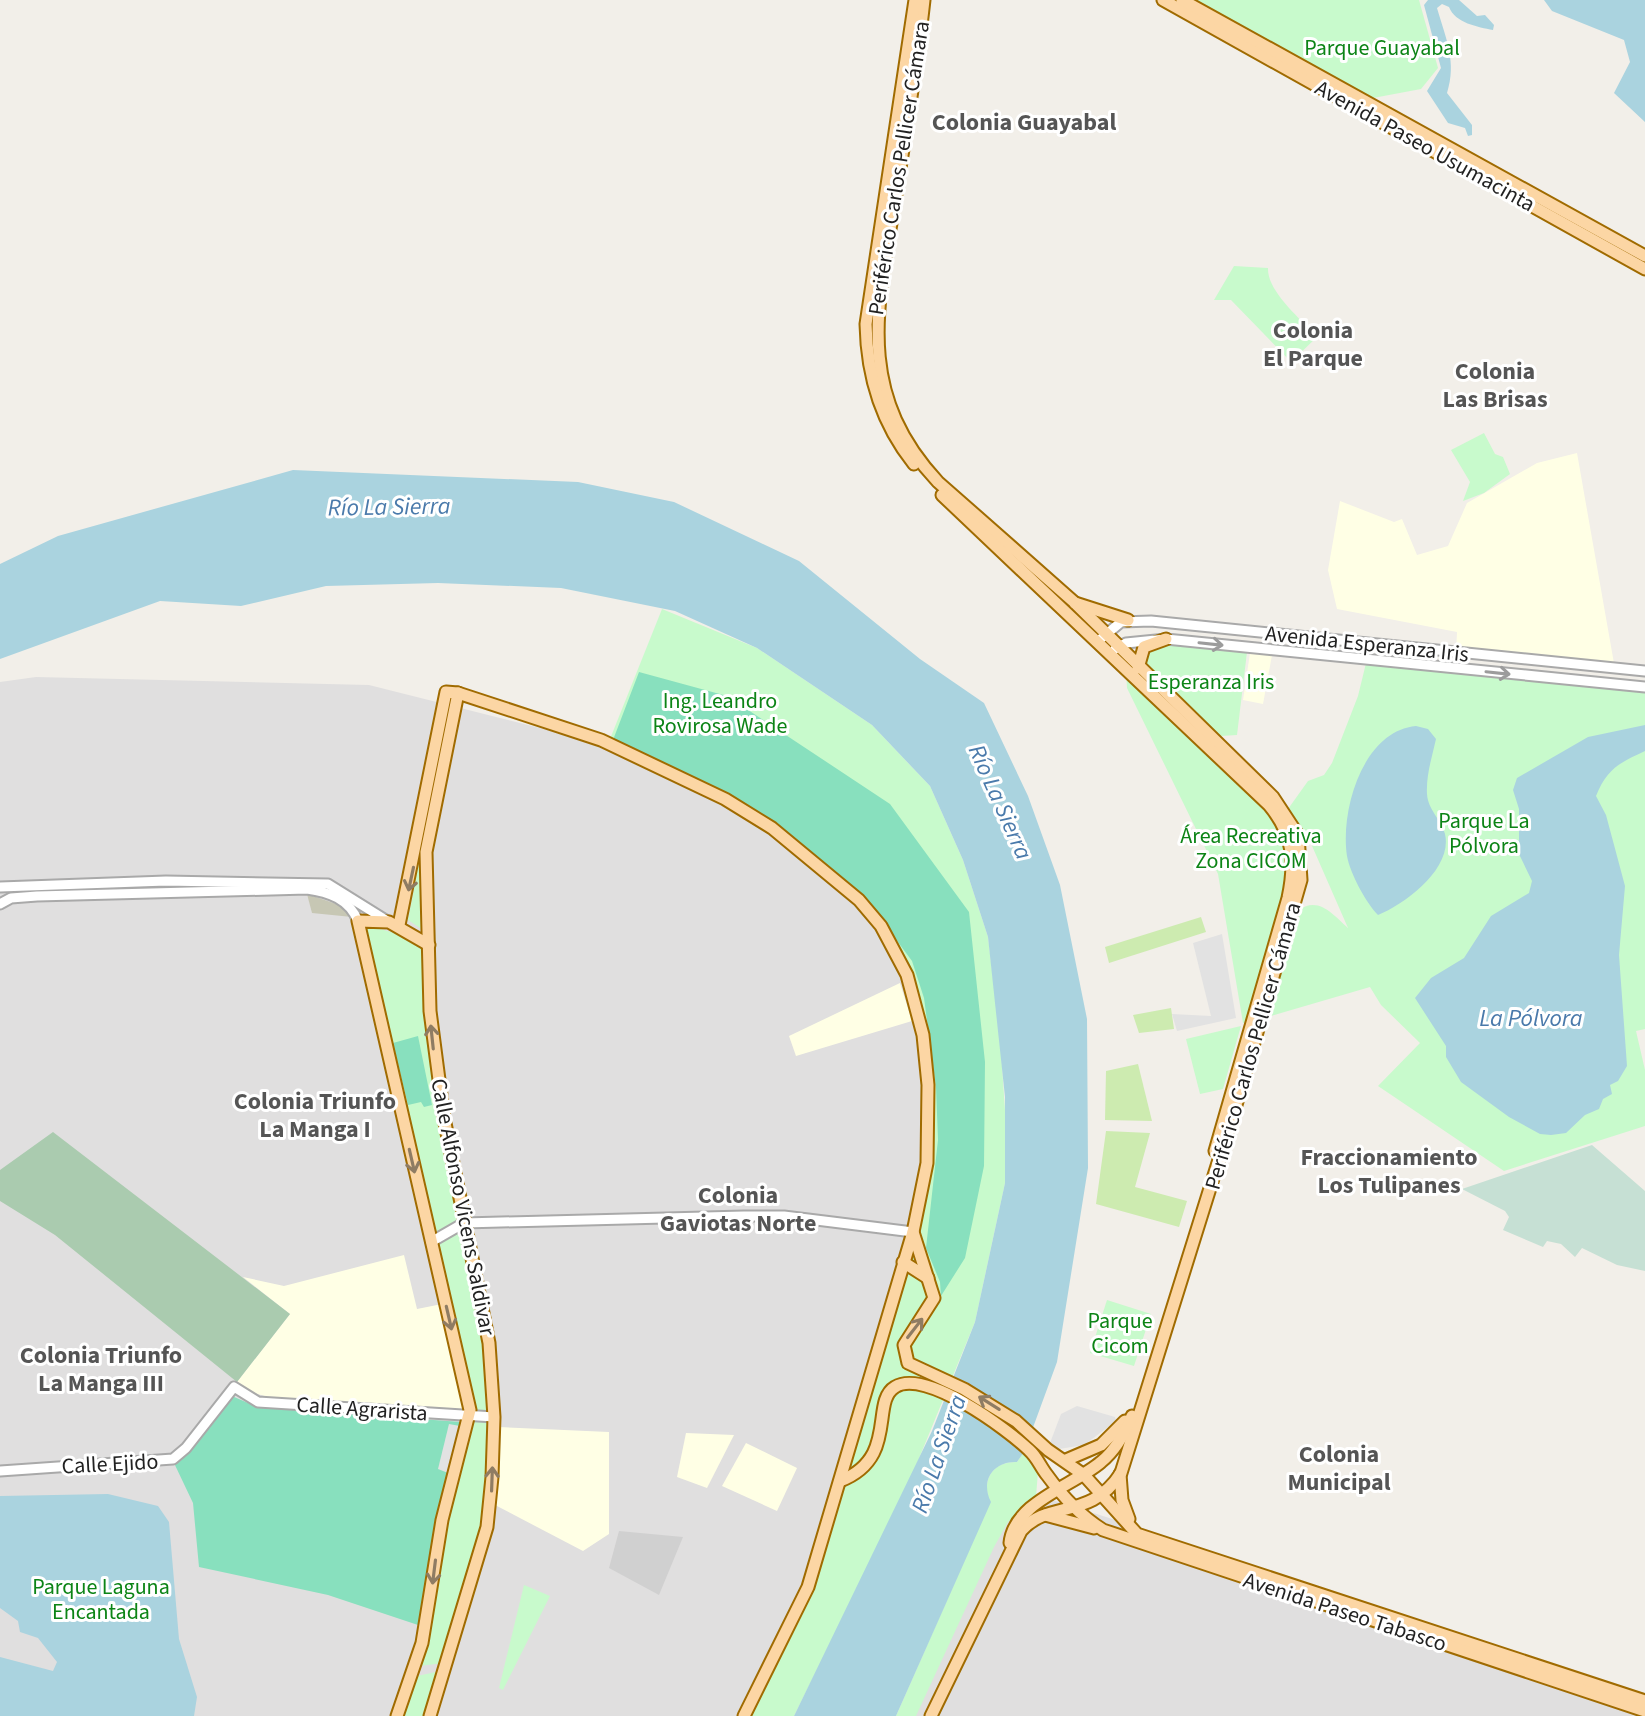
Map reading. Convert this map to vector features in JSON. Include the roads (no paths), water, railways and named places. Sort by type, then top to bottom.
[{"type":"main road","name":"Periférico Carlos Pellicer Cámara","points":[[915,0],[868,297],[867,343],[874,390],[894,438],[931,485],[1101,639],[1269,805],[1289,835],[1294,861],[1274,950],[1139,1392],[1122,1438],[1102,1462],[1038,1503]]},
{"type":"main road","name":"Periférico Carlos Pellicer Cámara","points":[[924,0],[876,315],[876,342],[884,386],[906,440],[931,475],[1074,602],[1101,639]]},
{"type":"main road","name":"Avenida Paseo Usumacinta","points":[[1163,0],[1645,269]]},
{"type":"main road","name":"Avenida Paseo Usumacinta","points":[[1182,0],[1645,256]]},
{"type":"main road","points":[[1074,602],[1128,620]]},
{"type":"main road","points":[[1138,668],[1144,647],[1166,639]]},
{"type":"main road","name":"Periférico Carlos Pellicer Cámara","points":[[1044,1515],[1076,1509],[1092,1501],[1098,1489],[1121,1473],[1279,962],[1302,863],[1298,835],[1280,805],[1138,668],[1113,651]]},
{"type":"main road","points":[[394,924],[452,693],[601,740],[725,799],[806,854],[859,900],[881,926],[907,975],[923,1035],[928,1085],[927,1163],[913,1232],[851,1448],[802,1602],[744,1716]]},
{"type":"main road","name":"Calle Alfonso Vicens Saldivar","points":[[430,1716],[487,1527],[494,1417],[489,1343],[432,1041],[426,852],[452,693]]},
{"type":"main road","points":[[358,921],[394,924],[429,945]]},
{"type":"main road","name":"Calle Alfonso Vicens Saldivar","points":[[358,921],[469,1416],[442,1520],[422,1643],[397,1716]]},
{"type":"main road","points":[[913,1232],[928,1278],[932,1303],[907,1339],[903,1351],[908,1363],[920,1378],[978,1396],[1016,1421],[1048,1450],[1084,1475],[1137,1534]]},
{"type":"main road","points":[[903,1262],[928,1278]]},
{"type":"main road","points":[[840,1481],[859,1472],[879,1446],[889,1393],[902,1384],[920,1378]]},
{"type":"main road","name":"Avenida Paseo Tabasco","points":[[920,1378],[1011,1434],[1039,1461],[1076,1509],[1103,1530],[1645,1711]]},
{"type":"main road","points":[[1066,1460],[1092,1450],[1111,1437],[1129,1414],[1139,1392]]},
{"type":"main road","points":[[851,1448],[873,1455]]},
{"type":"main road","points":[[1098,1489],[1102,1462]]},
{"type":"main road","points":[[1009,1552],[1015,1525],[1038,1503],[1046,1473]]},
{"type":"main road","points":[[1121,1473],[1122,1500],[1137,1534]]},
{"type":"main road","points":[[1092,1501],[1095,1518],[1103,1530]]},
{"type":"main road","points":[[931,1716],[1009,1552],[1027,1524],[1044,1515],[1103,1530]]},
{"type":"main road","name":"Avenida Paseo Tabasco","points":[[1137,1534],[1645,1701]]},
{"type":"street","points":[[1101,639],[1128,620]]},
{"type":"street","name":"Avenida Esperanza Iris","points":[[1128,620],[1645,671]]},
{"type":"street","points":[[1247,647],[1245,642],[1250,633]]},
{"type":"street","points":[[1274,634],[1284,643],[1277,650]]},
{"type":"street","name":"Avenida Esperanza Iris","points":[[1113,651],[1138,641],[1166,639],[1645,687]]},
{"type":"street","points":[[1539,677],[1540,662]]},
{"type":"street","points":[[0,887],[166,881],[328,884],[394,924]]},
{"type":"street","points":[[0,904],[11,898],[37,896],[307,889],[327,892],[350,906],[358,921]]},
{"type":"street","points":[[431,1242],[464,1223],[784,1216],[913,1232]]},
{"type":"street","name":"Calle Agrarista","points":[[234,1387],[258,1402],[494,1417]]},
{"type":"street","name":"Calle Ejido","points":[[0,1471],[173,1459],[186,1448],[234,1387]]},
{"type":"water","points":[[1428,0],[1459,0],[1477,16],[1485,15],[1494,25],[1493,30],[1474,26],[1456,17],[1449,7],[1442,4],[1437,8],[1451,61],[1447,93],[1472,125],[1472,135],[1468,136],[1465,128],[1448,123],[1427,91],[1441,68],[1424,5]]},
{"type":"water","points":[[1544,0],[1645,0],[1645,122],[1614,93],[1630,62],[1624,40],[1552,11]]},
{"type":"water","name":"Río La Sierra","points":[[293,470],[578,482],[674,502],[799,561],[920,659],[984,703],[1028,796],[1060,885],[1087,1019],[1088,1168],[1057,1362],[1024,1452],[1017,1462],[995,1469],[988,1480],[991,1502],[896,1716],[794,1716],[932,1431],[975,1322],[1005,1183],[1005,1097],[988,937],[963,860],[930,786],[872,725],[757,648],[675,611],[561,588],[438,583],[326,586],[241,606],[160,601],[0,659],[0,564],[58,536]]},
{"type":"water","name":"La Pólvora","points":[[1645,725],[1645,751],[1615,768],[1596,796],[1606,815],[1625,886],[1619,955],[1627,1066],[1618,1081],[1610,1085],[1612,1094],[1603,1099],[1599,1109],[1585,1115],[1566,1133],[1540,1134],[1509,1117],[1461,1082],[1446,1057],[1446,1046],[1415,998],[1431,978],[1464,958],[1491,916],[1529,893],[1532,881],[1519,854],[1519,809],[1513,790],[1517,778],[1588,737]]},
{"type":"water","points":[[1416,726],[1428,729],[1436,739],[1428,773],[1427,794],[1445,834],[1446,847],[1435,872],[1414,894],[1378,915],[1364,896],[1349,863],[1347,817],[1359,776],[1369,757],[1382,742],[1398,731]]},
{"type":"water","points":[[108,1494],[158,1506],[169,1522],[179,1639],[197,1697],[194,1716],[0,1716],[0,1657],[53,1671],[57,1662],[38,1638],[20,1632],[18,1621],[0,1608],[0,1496]]},
{"type":"district","name":"Colonia Guayabal","points":[[1024,122]]},
{"type":"district","name":"Colonia El Parque","points":[[1313,344]]},
{"type":"district","name":"Colonia Las Brisas","points":[[1495,385]]},
{"type":"district","name":"Colonia Triunfo La Manga I","points":[[315,1115]]},
{"type":"district","name":"Fraccionamiento Los Tulipanes","points":[[1389,1171]]},
{"type":"district","name":"Colonia Gaviotas Norte","points":[[738,1209]]},
{"type":"district","name":"Colonia Triunfo La Manga III","points":[[101,1369]]},
{"type":"district","name":"Colonia Municipal","points":[[1339,1468]]},
{"type":"park label","name":"Parque Guayabal","points":[[1382,48]]},
{"type":"park label","name":"Esperanza Iris","points":[[1211,682]]},
{"type":"park label","name":"Ing. Leandro Rovirosa Wade","points":[[720,714]]},
{"type":"park label","name":"Parque La Pólvora","points":[[1484,834]]},
{"type":"park label","name":"Área Recreativa Zona CICOM","points":[[1251,848]]},
{"type":"park label","name":"Parque Cicom","points":[[1120,1334]]},
{"type":"park label","name":"Parque Laguna Encantada","points":[[101,1600]]}]
